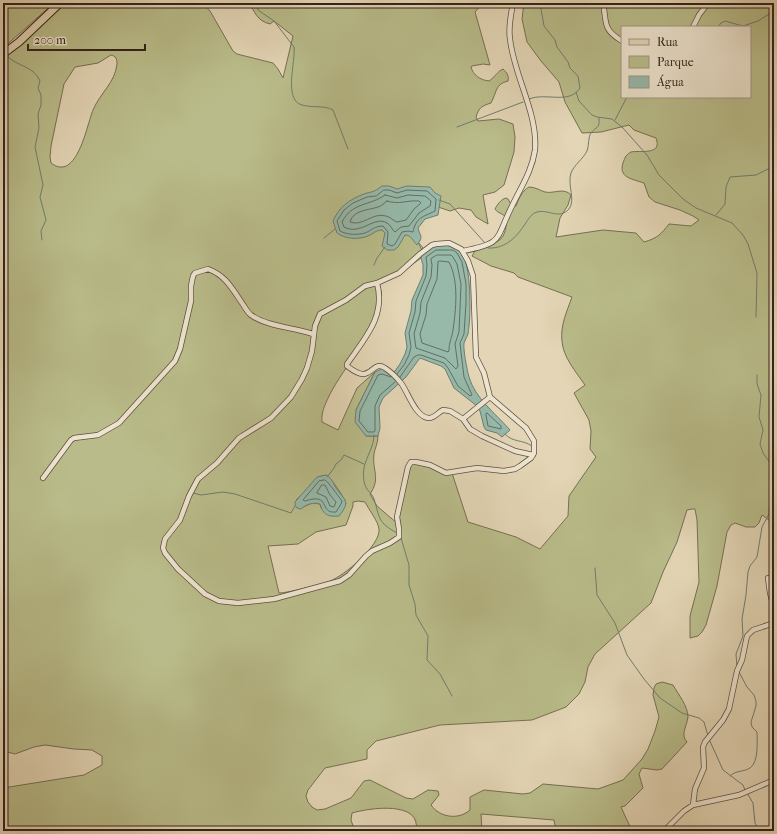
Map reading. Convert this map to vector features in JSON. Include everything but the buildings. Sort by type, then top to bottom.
[{"type":"main road","points":[[3,54],[19,42],[60,3]]},
{"type":"street","points":[[463,251],[484,247],[495,241],[526,181],[535,149],[534,128],[515,63],[510,40],[509,31],[513,3]]},
{"type":"street","points":[[603,3],[606,26],[613,35],[621,40]]},
{"type":"street","points":[[693,26],[708,3]]},
{"type":"street","points":[[750,3],[762,3]]},
{"type":"street","points":[[449,243],[457,246],[463,251],[468,261],[474,283],[476,357],[484,373],[490,397],[526,428],[534,441],[533,455],[529,460],[515,469],[504,471],[477,468],[446,472],[430,465],[411,462],[408,467],[397,517],[399,537],[372,551],[345,578],[319,588],[274,600],[238,603],[219,601],[205,594],[169,559],[165,553],[163,543],[180,520],[189,496],[203,473],[217,463],[239,438],[271,418],[291,397],[307,368],[312,351],[313,334],[320,314],[346,300],[365,286],[377,283],[399,273],[420,254],[436,244],[449,243]]},
{"type":"street","points":[[43,478],[71,440],[74,438],[98,435],[119,423],[175,361],[180,349],[190,305],[191,280],[195,273],[208,269],[221,275],[227,281],[247,311],[256,318],[271,324],[313,334]]},
{"type":"street","points":[[377,283],[380,294],[377,315],[370,330],[347,366],[358,373],[363,374],[369,372],[375,367],[384,367],[401,383],[415,408],[424,417],[430,418],[443,410],[450,411],[463,419],[470,429],[482,436],[515,451],[533,455]]},
{"type":"street","points":[[463,419],[490,397]]},
{"type":"street","points":[[768,578],[774,608]]},
{"type":"street","points":[[693,805],[695,789],[704,768],[704,744],[726,716],[747,636],[753,630],[774,623]]},
{"type":"street","points":[[664,831],[684,811],[693,805],[739,795],[774,780]]},
{"type":"green space","points":[[3,3],[54,3],[3,48]]},
{"type":"green space","points":[[63,3],[203,3],[210,11],[233,51],[237,54],[273,63],[283,78],[293,36],[274,21],[270,24],[262,21],[249,3],[483,3],[475,12],[490,65],[483,64],[471,67],[477,77],[489,81],[503,69],[507,74],[508,81],[498,86],[491,103],[481,107],[476,117],[478,121],[499,119],[513,124],[515,137],[514,152],[504,185],[495,192],[483,195],[488,224],[476,217],[471,210],[459,208],[450,211],[435,206],[411,228],[423,252],[421,258],[403,271],[379,283],[381,298],[378,312],[367,337],[329,396],[323,412],[322,422],[338,430],[357,388],[375,372],[356,410],[366,436],[378,436],[374,454],[376,479],[370,494],[377,506],[398,524],[407,475],[414,460],[452,473],[468,522],[516,537],[540,549],[568,516],[569,496],[596,457],[590,449],[591,431],[589,420],[574,393],[585,385],[567,359],[562,341],[563,324],[572,297],[518,277],[514,273],[491,266],[472,256],[478,246],[479,247],[491,240],[495,242],[498,241],[503,236],[507,219],[495,209],[499,202],[506,198],[512,206],[516,206],[521,195],[529,187],[545,192],[565,191],[571,195],[568,205],[560,218],[556,237],[603,230],[636,233],[644,242],[659,235],[669,224],[691,226],[699,220],[680,210],[655,202],[649,197],[644,183],[625,176],[622,168],[626,156],[631,152],[653,150],[656,148],[657,144],[656,138],[634,130],[629,125],[601,132],[582,133],[565,102],[559,82],[527,42],[522,19],[524,3],[774,3],[774,524],[762,515],[759,523],[755,527],[746,527],[735,523],[731,525],[727,532],[717,586],[706,625],[698,636],[690,638],[690,616],[699,582],[697,520],[695,509],[692,509],[687,510],[677,542],[651,603],[595,654],[588,667],[585,682],[579,694],[566,707],[532,720],[440,725],[376,741],[367,750],[367,759],[325,768],[308,790],[306,796],[312,807],[317,810],[325,809],[351,798],[364,781],[370,780],[406,798],[413,799],[428,790],[438,791],[439,795],[431,805],[439,813],[455,816],[466,813],[470,810],[470,797],[484,790],[523,794],[530,793],[543,784],[598,789],[623,780],[642,759],[648,749],[659,717],[653,695],[654,688],[656,684],[662,682],[673,685],[688,713],[684,733],[687,742],[662,769],[657,770],[642,768],[639,774],[643,788],[625,806],[621,807],[632,831],[556,831],[554,820],[481,814],[482,831],[416,831],[416,821],[411,814],[403,810],[393,808],[381,808],[352,813],[351,820],[355,831],[3,831],[3,788],[84,775],[102,765],[102,756],[92,750],[45,745],[34,747],[15,754],[3,751],[3,55]],"holes":[[[113,55],[117,61],[116,71],[93,110],[80,149],[68,165],[60,167],[51,163],[51,146],[64,84],[75,67],[98,63]],[[326,475],[341,493],[346,504],[321,508],[320,504],[312,503],[303,507],[296,500],[321,476]],[[353,502],[365,502],[379,529],[378,536],[368,551],[352,567],[330,581],[297,590],[279,593],[268,546],[298,544],[316,532],[346,525]]]},
{"type":"water","points":[[382,186],[389,186],[397,189],[407,186],[430,187],[435,193],[441,196],[438,215],[425,219],[418,228],[421,238],[417,245],[410,237],[405,235],[398,247],[394,250],[387,250],[382,246],[385,233],[382,230],[364,237],[356,238],[344,237],[337,233],[333,221],[338,212],[354,198],[375,191]]},
{"type":"water","points":[[434,246],[454,246],[458,248],[464,257],[467,266],[470,290],[470,316],[468,334],[464,346],[465,360],[469,377],[481,399],[510,430],[502,437],[497,433],[486,430],[477,406],[454,388],[445,369],[420,358],[406,377],[383,398],[379,407],[380,428],[378,436],[366,436],[355,422],[356,410],[375,372],[382,369],[391,374],[400,364],[407,347],[405,333],[411,311],[412,300],[423,275],[422,254]]},
{"type":"water","points":[[326,475],[331,479],[346,504],[339,516],[332,516],[324,513],[320,504],[318,503],[313,503],[301,509],[297,508],[295,502],[317,477]]},
{"type":"waterway","points":[[256,3],[258,10],[274,21],[294,47],[292,88],[293,96],[296,102],[302,105],[329,108],[333,110],[348,149]]},
{"type":"waterway","points":[[529,99],[536,97],[570,96],[580,88],[578,76],[570,68],[568,62],[557,47],[555,40],[544,26],[540,3]]},
{"type":"waterway","points":[[743,26],[758,21],[774,11]]},
{"type":"waterway","points":[[719,26],[725,21],[743,26]]},
{"type":"waterway","points":[[7,56],[11,60],[34,72],[40,81],[38,88],[41,95],[41,105],[38,114],[39,128],[35,147],[43,185],[40,197],[46,220],[41,231],[42,240]]},
{"type":"waterway","points":[[576,92],[579,101],[592,115],[612,119],[622,127],[647,155],[659,175],[683,199],[696,208],[732,223],[743,235],[748,244],[757,273],[756,317]]},
{"type":"waterway","points":[[615,120],[626,98]]},
{"type":"waterway","points":[[457,127],[523,102]]},
{"type":"waterway","points":[[488,248],[499,247],[508,243],[520,232],[531,216],[537,212],[541,211],[561,214],[569,209],[572,201],[570,182],[571,173],[587,151],[590,135],[598,126],[599,118]]},
{"type":"waterway","points":[[716,215],[725,204],[726,187],[730,177],[756,175],[774,166]]},
{"type":"waterway","points":[[439,200],[450,204],[485,243]]},
{"type":"waterway","points":[[324,238],[335,229]]},
{"type":"waterway","points":[[419,243],[423,248]]},
{"type":"waterway","points":[[374,265],[385,247]]},
{"type":"waterway","points":[[737,667],[736,654],[743,636],[742,619],[748,572],[750,566],[757,557],[762,527],[769,514],[773,476],[771,464],[763,453],[760,444],[763,430],[759,417],[761,395],[757,384],[757,375]]},
{"type":"waterway","points":[[505,434],[511,439],[525,442],[532,446]]},
{"type":"waterway","points":[[374,435],[373,444],[364,468],[364,481],[367,489],[372,495],[380,519],[386,526],[397,533]]},
{"type":"waterway","points":[[327,477],[344,455],[364,464]]},
{"type":"waterway","points":[[193,493],[201,495],[223,492],[235,494],[291,513],[295,506]]},
{"type":"waterway","points":[[401,538],[409,565],[409,585],[415,604],[416,615],[428,636],[427,660],[440,674],[452,696]]},
{"type":"waterway","points":[[595,568],[597,595],[615,623],[627,655],[660,698],[682,713],[699,718],[704,722],[708,736]]},
{"type":"waterway","points":[[730,776],[750,768],[755,761],[757,751],[757,732],[752,727],[751,722],[756,701],[754,695],[747,687],[739,672]]},
{"type":"waterway","points":[[709,739],[723,770],[743,785],[745,790]]},
{"type":"waterway","points":[[747,793],[753,803],[755,823],[759,831]]}]
